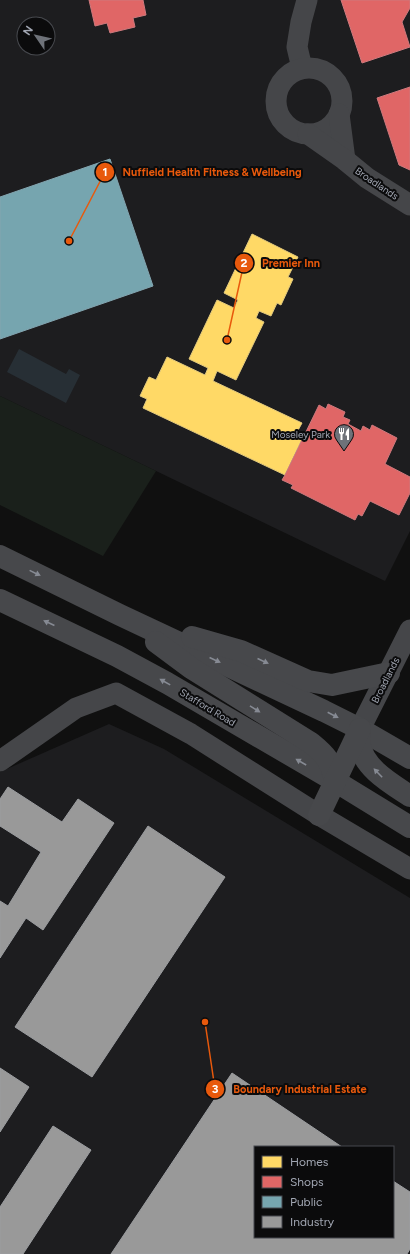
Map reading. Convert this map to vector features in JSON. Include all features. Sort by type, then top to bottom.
[{"type":"highway","points":[[0,556],[120,615],[360,729],[410,758]]},
{"type":"highway","name":"Stafford Road","points":[[0,600],[51,623],[161,680],[335,781],[410,827]]},
{"type":"highway","points":[[120,615],[241,651],[308,681],[332,685],[389,673]]},
{"type":"highway","points":[[120,615],[190,668],[322,752],[332,765],[335,781]]},
{"type":"highway","points":[[319,815],[360,729]]},
{"type":"highway","points":[[360,729],[359,742],[363,753],[371,766],[382,778],[410,796]]},
{"type":"street","points":[[302,68],[297,47],[301,22],[307,0]]},
{"type":"street","points":[[302,68],[316,68],[331,75],[338,84],[342,94],[342,109],[335,122],[325,130],[314,134],[297,131],[287,125],[280,116],[278,110],[276,98],[279,87],[286,77],[302,68]]},
{"type":"street","name":"Broadlands","points":[[339,114],[345,160]]},
{"type":"street","name":"Broadlands","points":[[308,134],[345,160],[367,178],[410,204]]},
{"type":"street","name":"Broadlands","points":[[360,729],[410,630]]},
{"type":"street","points":[[0,761],[76,708],[116,693],[191,734],[319,815],[410,869]]},
{"type":"shaded area","points":[[0,0],[410,0],[410,531],[385,581],[0,396]]},
{"type":"shaded area","points":[[19,349],[66,374],[69,369],[80,375],[66,403],[7,372]]},
{"type":"shaded area","points":[[0,396],[156,471],[103,556],[0,505]]},
{"type":"shaded area","points":[[109,724],[164,749],[410,898],[410,1254],[0,1254],[0,772]]},
{"type":"building: Homes","points":[[252,234],[298,257],[288,277],[293,279],[281,305],[277,303],[271,316],[259,311],[256,318],[264,322],[236,380],[217,371],[213,381],[302,423],[296,434],[303,437],[285,475],[143,408],[147,399],[140,396],[149,377],[156,380],[167,357],[205,375],[208,368],[189,359],[217,300],[234,308],[238,300],[224,293]]},
{"type":"building: Shops","points":[[89,0],[143,0],[146,15],[133,18],[135,27],[110,33],[107,23],[95,26]]},
{"type":"building: Shops","points":[[341,0],[410,0],[410,8],[402,22],[410,47],[362,63]]},
{"type":"building: Shops","points":[[410,87],[410,170],[399,165],[377,98]]},
{"type":"building: Shops","name":"Moseley Park","points":[[328,404],[345,412],[343,417],[350,420],[348,424],[361,431],[363,426],[370,430],[372,425],[397,438],[385,464],[410,477],[410,493],[399,515],[370,501],[362,516],[358,514],[355,520],[291,488],[293,485],[282,480],[319,405],[326,409]]},
{"type":"building: Public","points":[[110,159],[153,286],[0,339],[0,197]]},
{"type":"building: Industry","points":[[8,787],[62,822],[78,799],[114,823],[43,930],[26,918],[0,958],[0,901],[8,906],[41,852],[0,826],[0,799]]},
{"type":"building: Industry","points":[[148,826],[225,877],[92,1077],[15,1027]]},
{"type":"building: Industry","points":[[0,1068],[29,1087],[0,1132]]},
{"type":"building: Industry","points":[[232,1073],[341,1146],[254,1146],[254,1238],[394,1238],[394,1182],[410,1192],[410,1249],[407,1254],[111,1254]]},
{"type":"building: Industry","points":[[53,1126],[91,1150],[23,1254],[0,1254],[0,1207]]},
{"type":"place","name":"Nuffield Health Fitness & Wellbeing","points":[[69,241]]},
{"type":"place","name":"Premier Inn","points":[[227,340]]},
{"type":"place","name":"Moseley Park","points":[[344,451]]},
{"type":"place","name":"Boundary Industrial Estate","points":[[205,1022]]}]
